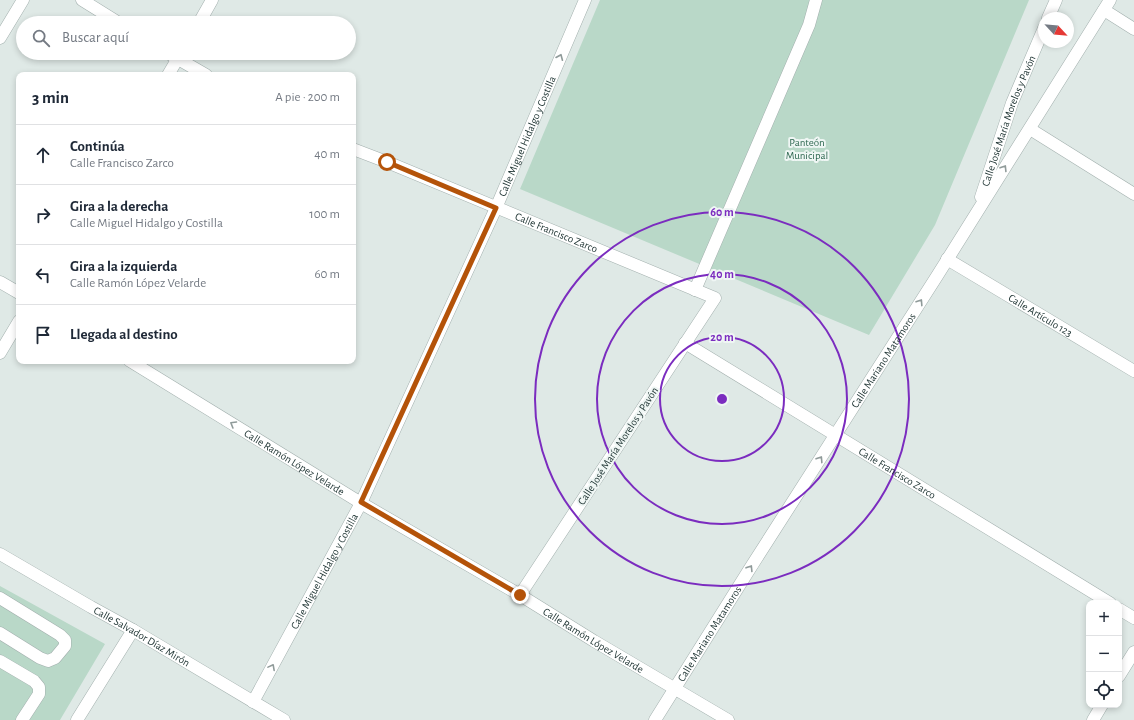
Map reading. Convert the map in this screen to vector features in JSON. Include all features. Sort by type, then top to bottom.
[{"type":"street","points":[[0,38],[23,0]]},
{"type":"street","points":[[82,0],[108,16]]},
{"type":"street","points":[[203,16],[212,0]]},
{"type":"street","name":"Calle Miguel Hidalgo y Costilla","points":[[253,702],[361,502],[496,208],[585,0]]},
{"type":"street","points":[[695,290],[808,25],[816,0]]},
{"type":"street","points":[[1051,12],[1056,0]]},
{"type":"street","points":[[1107,5],[1134,29]]},
{"type":"street","name":"Calle Mariano Matamoros","points":[[655,720],[1107,5]]},
{"type":"street","name":"Calle José María Morelos y Pavón","points":[[975,215],[1012,103],[1038,42]]},
{"type":"street","points":[[169,72],[174,60]]},
{"type":"street","points":[[184,60],[202,72]]},
{"type":"street","points":[[1030,129],[1134,194]]},
{"type":"street","name":"Calle Francisco Zarco","points":[[356,150],[715,298]]},
{"type":"street","name":"Calle Artículo 123","points":[[947,260],[1134,371]]},
{"type":"street","points":[[0,282],[16,291]]},
{"type":"street","name":"Calle José María Morelos y Pavón","points":[[520,595],[715,298]]},
{"type":"street","points":[[0,353],[16,326]]},
{"type":"street","name":"Calle Francisco Zarco","points":[[685,343],[1105,600]]},
{"type":"street","name":"Calle Ramón López Velarde","points":[[135,364],[361,502],[520,595],[594,641],[728,720]]},
{"type":"street","name":"Calle Salvador Díaz Mirón","points":[[0,554],[133,630],[284,720]]},
{"type":"street","points":[[0,598],[60,635],[65,640],[64,646],[55,658],[48,661],[40,658],[0,633]]},
{"type":"street","points":[[1122,611],[1134,618]]},
{"type":"street","points":[[77,720],[133,630]]},
{"type":"street","points":[[1122,672],[1134,652]]},
{"type":"street","points":[[0,661],[34,681],[39,687],[38,694],[22,720]]},
{"type":"street","points":[[1093,720],[1100,708]]},
{"type":"green space","name":"Panteón Municipal","points":[[600,0],[1029,0],[935,225],[869,335],[520,189]]},
{"type":"green space","points":[[0,586],[105,644],[60,720],[0,720]]},
{"type":"route","points":[[387,162],[496,208],[361,502],[520,595]]}]
